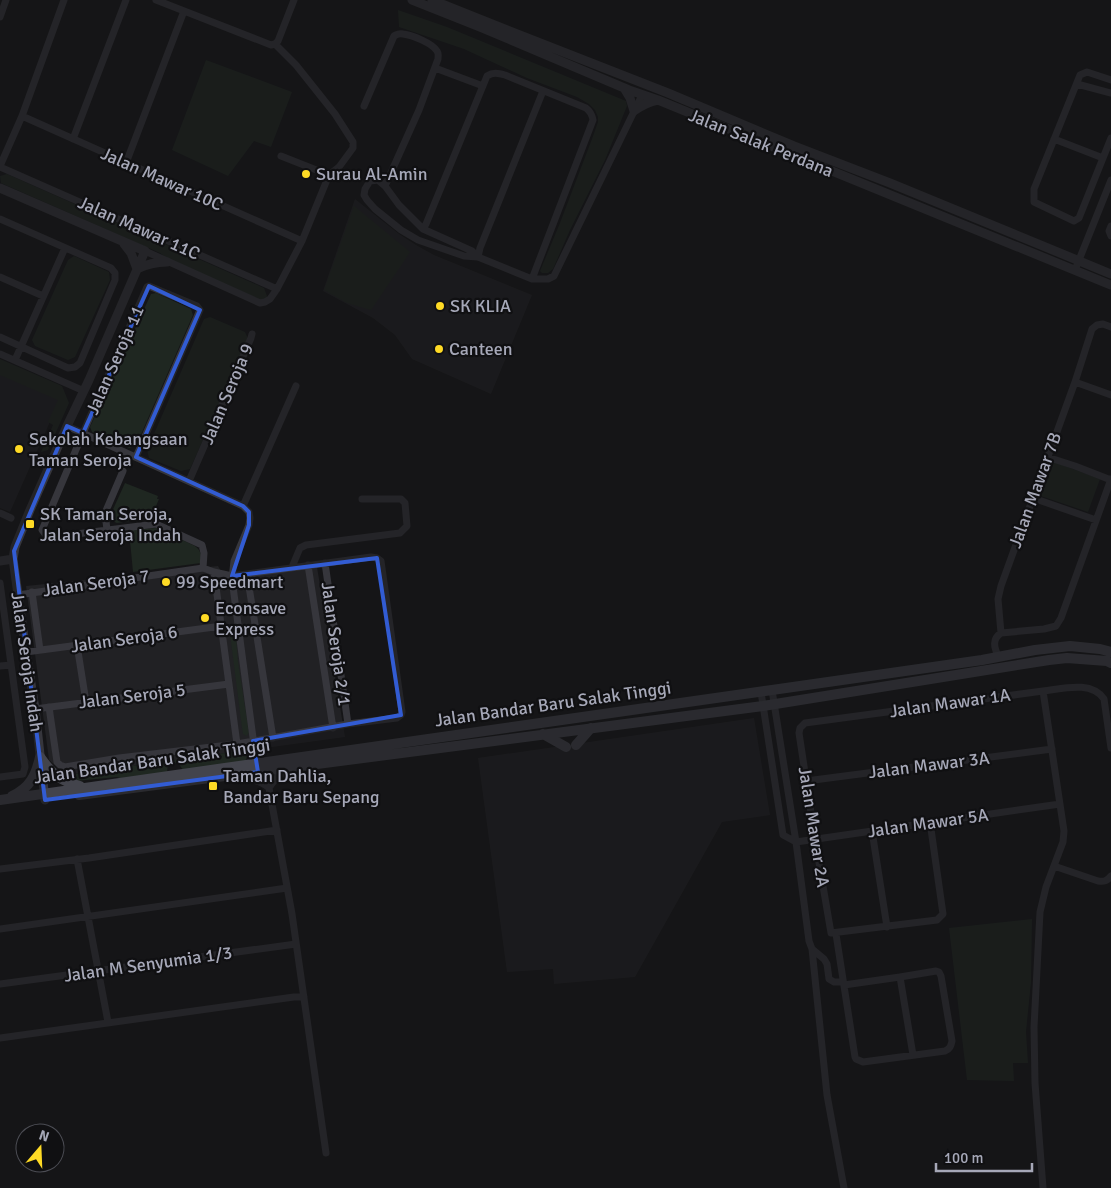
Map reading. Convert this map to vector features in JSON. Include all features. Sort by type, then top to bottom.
[{"type":"main road","name":"Jalan Bandar Baru Salak Tinggi","points":[[45,796],[86,787],[257,767],[1070,646],[1111,652]]},
{"type":"main road","name":"Jalan Bandar Baru Salak Tinggi","points":[[2,802],[219,777],[257,767],[313,764],[763,706],[1050,660],[1067,658],[1107,661],[1111,663]]},
{"type":"main road","points":[[542,734],[571,746],[591,728]]},
{"type":"main road","points":[[40,757],[59,779],[86,787]]},
{"type":"main road","points":[[2,802],[28,786],[38,769],[40,757]]},
{"type":"street","points":[[0,17],[6,0]]},
{"type":"street","points":[[0,167],[22,116],[64,0]]},
{"type":"street","points":[[73,139],[126,0]]},
{"type":"street","points":[[156,0],[271,45],[278,41],[294,0]]},
{"type":"street","name":"Jalan Salak Perdana","points":[[412,0],[835,173],[1077,266],[1111,274]]},
{"type":"street","name":"Jalan Salak Perdana","points":[[432,0],[838,163],[1077,266],[1111,284]]},
{"type":"street","points":[[126,163],[184,11]]},
{"type":"street","points":[[364,106],[394,36],[403,34],[426,42],[436,50],[438,59],[435,68],[419,110],[385,186]]},
{"type":"street","points":[[0,188],[260,303],[265,302],[270,299],[277,289],[302,241],[329,175],[339,167],[353,148],[353,142],[330,107],[296,65],[275,44]]},
{"type":"street","points":[[435,68],[483,86]]},
{"type":"street","points":[[1111,80],[1086,72],[1080,75],[1034,188],[1034,202],[1074,221],[1079,218],[1111,138]]},
{"type":"street","points":[[423,230],[487,76],[491,73],[505,75],[586,108],[592,115],[593,120],[532,279]]},
{"type":"street","points":[[478,257],[472,251],[423,230],[399,205],[385,186],[378,180],[370,181],[364,194],[367,200],[401,230],[418,240],[464,256],[478,257],[532,279],[548,279],[554,276],[634,111],[645,84]]},
{"type":"street","points":[[1077,84],[1107,92]]},
{"type":"street","points":[[624,88],[630,98],[634,111]]},
{"type":"street","points":[[478,257],[542,91]]},
{"type":"street","points":[[634,111],[648,102],[658,100]]},
{"type":"street","name":"Jalan Mawar 10C","points":[[22,116],[302,241]]},
{"type":"street","points":[[1054,139],[1103,158]]},
{"type":"street","points":[[281,156],[329,175]]},
{"type":"street","points":[[835,173],[838,163]]},
{"type":"street","name":"Jalan Mawar 11C","points":[[0,167],[277,289]]},
{"type":"street","points":[[1077,266],[1111,180]]},
{"type":"street","points":[[0,219],[111,268],[115,273],[115,280],[80,363],[75,367],[68,368],[0,337]]},
{"type":"street","points":[[1111,226],[1109,231],[1111,236]]},
{"type":"street","points":[[122,242],[131,253],[137,269],[148,264],[167,262]]},
{"type":"street","points":[[15,360],[65,248]]},
{"type":"street","name":"Jalan Seroja Indah","points":[[45,796],[13,559],[15,547],[145,252]]},
{"type":"street","points":[[0,277],[43,296]]},
{"type":"street","name":"Jalan Seroja 11","points":[[107,530],[52,537],[45,534],[42,530],[147,287],[152,286],[197,306],[200,310],[136,457]]},
{"type":"street","name":"Jalan Mawar 7B","points":[[1001,633],[998,599],[1004,578],[1092,329],[1097,325],[1103,324],[1111,326]]},
{"type":"street","name":"Jalan Seroja 9","points":[[189,481],[252,334]]},
{"type":"street","points":[[0,354],[84,391]]},
{"type":"street","points":[[1074,382],[1111,395]]},
{"type":"street","points":[[243,506],[296,386]]},
{"type":"street","points":[[67,426],[243,506],[249,512],[250,518],[234,561],[232,576],[257,767]]},
{"type":"street","points":[[998,656],[994,643],[1001,633],[1056,626],[1061,618],[1111,480],[1047,457]]},
{"type":"street","points":[[49,707],[57,762],[65,767],[119,758],[237,744],[348,724],[398,718],[402,712],[380,561],[377,558],[371,557],[232,576],[214,572],[203,568],[204,553],[202,545],[156,524],[107,530],[104,513],[123,471]]},
{"type":"street","points":[[1033,498],[1096,520]]},
{"type":"street","points":[[292,567],[300,548],[306,545],[400,533],[407,526],[405,503],[401,499],[362,500]]},
{"type":"street","points":[[0,513],[11,518]]},
{"type":"street","points":[[0,561],[13,559]]},
{"type":"street","name":"Jalan Seroja 2/1","points":[[325,563],[348,724]]},
{"type":"street","points":[[308,565],[333,728]]},
{"type":"street","name":"Jalan Seroja 7","points":[[18,595],[203,568]]},
{"type":"street","points":[[214,572],[237,744]]},
{"type":"street","points":[[247,574],[273,738]]},
{"type":"street","points":[[0,583],[25,767],[22,774],[0,777]]},
{"type":"street","points":[[32,592],[40,650]]},
{"type":"street","name":"Jalan Seroja 6","points":[[26,652],[222,626]]},
{"type":"street","points":[[77,645],[86,702]]},
{"type":"street","points":[[0,666],[11,664]]},
{"type":"street","name":"Jalan Seroja 5","points":[[34,709],[229,684]]},
{"type":"street","name":"Jalan Mawar 1A","points":[[805,723],[1043,691],[1088,688],[1096,690],[1104,699],[1111,748]]},
{"type":"street","points":[[772,690],[796,842],[809,941],[812,949],[827,1094],[844,1188]]},
{"type":"street","points":[[1043,691],[1064,831],[1040,912],[1034,1027],[1035,1083],[1043,1188]]},
{"type":"street","points":[[761,692],[783,835],[796,842]]},
{"type":"street","name":"Jalan Mawar 2A","points":[[805,723],[800,728],[799,733],[806,781],[856,1059],[863,1062],[913,1055]]},
{"type":"street","name":"Jalan Mawar 3A","points":[[806,781],[1052,749]]},
{"type":"street","points":[[269,788],[280,774],[313,764]]},
{"type":"street","points":[[219,777],[256,780],[269,788],[296,944],[326,1152]]},
{"type":"street","name":"Jalan Mawar 5A","points":[[796,842],[1060,804]]},
{"type":"street","points":[[833,933],[937,920],[943,914],[930,822]]},
{"type":"street","points":[[0,869],[277,830]]},
{"type":"street","points":[[872,831],[887,927]]},
{"type":"street","points":[[77,859],[108,1022]]},
{"type":"street","points":[[1054,866],[1103,882],[1111,876]]},
{"type":"street","points":[[0,928],[287,888]]},
{"type":"street","name":"Jalan M Senyumia 1/3","points":[[0,984],[296,944]]},
{"type":"street","points":[[812,949],[824,959],[827,964],[829,979],[834,982],[843,983],[939,972],[952,1041],[949,1050],[913,1055],[900,977]]},
{"type":"street","points":[[0,1038],[304,997]]},
{"type":"highlighted area","points":[[149,286],[200,310],[136,457],[243,506],[249,512],[249,525],[232,576],[377,558],[401,715],[253,741],[258,772],[45,800],[14,551],[67,426],[83,433]]},
{"type":"shaded area","points":[[398,10],[447,27],[626,101],[627,106],[605,160],[553,269],[548,273],[540,271],[598,122],[595,110],[577,97],[527,78],[464,49],[399,27]]},
{"type":"shaded area","points":[[206,60],[292,92],[271,147],[254,141],[228,176],[172,150]]},
{"type":"shaded area","points":[[7,174],[264,288],[267,296],[266,299],[263,301],[1,183],[0,176]]},
{"type":"shaded area","name":"SK KLIA","points":[[355,199],[399,234],[434,255],[532,295],[491,394],[412,359],[395,335],[373,318],[323,291]]},
{"type":"shaded area","points":[[354,206],[410,252],[371,310],[347,303],[324,290]]},
{"type":"shaded area","points":[[74,256],[109,272],[110,280],[75,357],[68,360],[35,346],[32,340],[68,260]]},
{"type":"shaded area","points":[[156,293],[191,309],[193,315],[136,446],[129,448],[92,432],[90,427],[151,294]]},
{"type":"shaded area","points":[[210,317],[245,332],[248,339],[190,469],[181,471],[149,458],[147,450],[204,319]]},
{"type":"shaded area","points":[[0,359],[62,386],[69,403],[48,450],[41,452],[53,425],[48,422],[58,400],[0,375]]},
{"type":"shaded area","name":"Sekolah Kebangsaan Taman Seroja","points":[[0,361],[64,390],[10,512],[0,508]]},
{"type":"shaded area","points":[[1054,462],[1100,479],[1088,512],[1041,496]]},
{"type":"shaded area","points":[[125,483],[158,496],[157,499],[159,499],[154,511],[155,517],[117,523],[112,521],[110,516]]},
{"type":"shaded area","points":[[157,528],[195,546],[201,553],[201,563],[133,572],[129,530]]},
{"type":"shaded area","points":[[218,566],[224,577],[317,567],[345,737],[66,775],[49,760],[26,586]]},
{"type":"shaded area","points":[[230,634],[236,636],[249,733],[246,736],[243,734],[242,728]]},
{"type":"shaded area","points":[[754,718],[770,815],[722,822],[635,977],[554,984],[553,969],[507,972],[478,758]]},
{"type":"shaded area","points":[[247,750],[248,756],[245,761],[183,770],[178,763],[168,764],[167,772],[122,779],[117,777],[76,781],[60,776]]},
{"type":"shaded area","points":[[1032,919],[1031,982],[1026,1032],[1028,1063],[1013,1063],[1014,1081],[967,1080],[949,928]]},
{"type":"place","name":"Surau Al-Amin","points":[[306,174]]},
{"type":"place","name":"SK KLIA","points":[[440,306]]},
{"type":"place","name":"Canteen","points":[[439,349]]},
{"type":"place","name":"Sekolah Kebangsaan Taman Seroja","points":[[19,449]]},
{"type":"place","name":"SK Taman Seroja, Jalan Seroja Indah","points":[[30,524]]},
{"type":"place","name":"99 Speedmart","points":[[166,582]]},
{"type":"place","name":"Econsave Express","points":[[205,618]]},
{"type":"place","name":"Taman Dahlia, Bandar Baru Sepang","points":[[213,786]]}]
